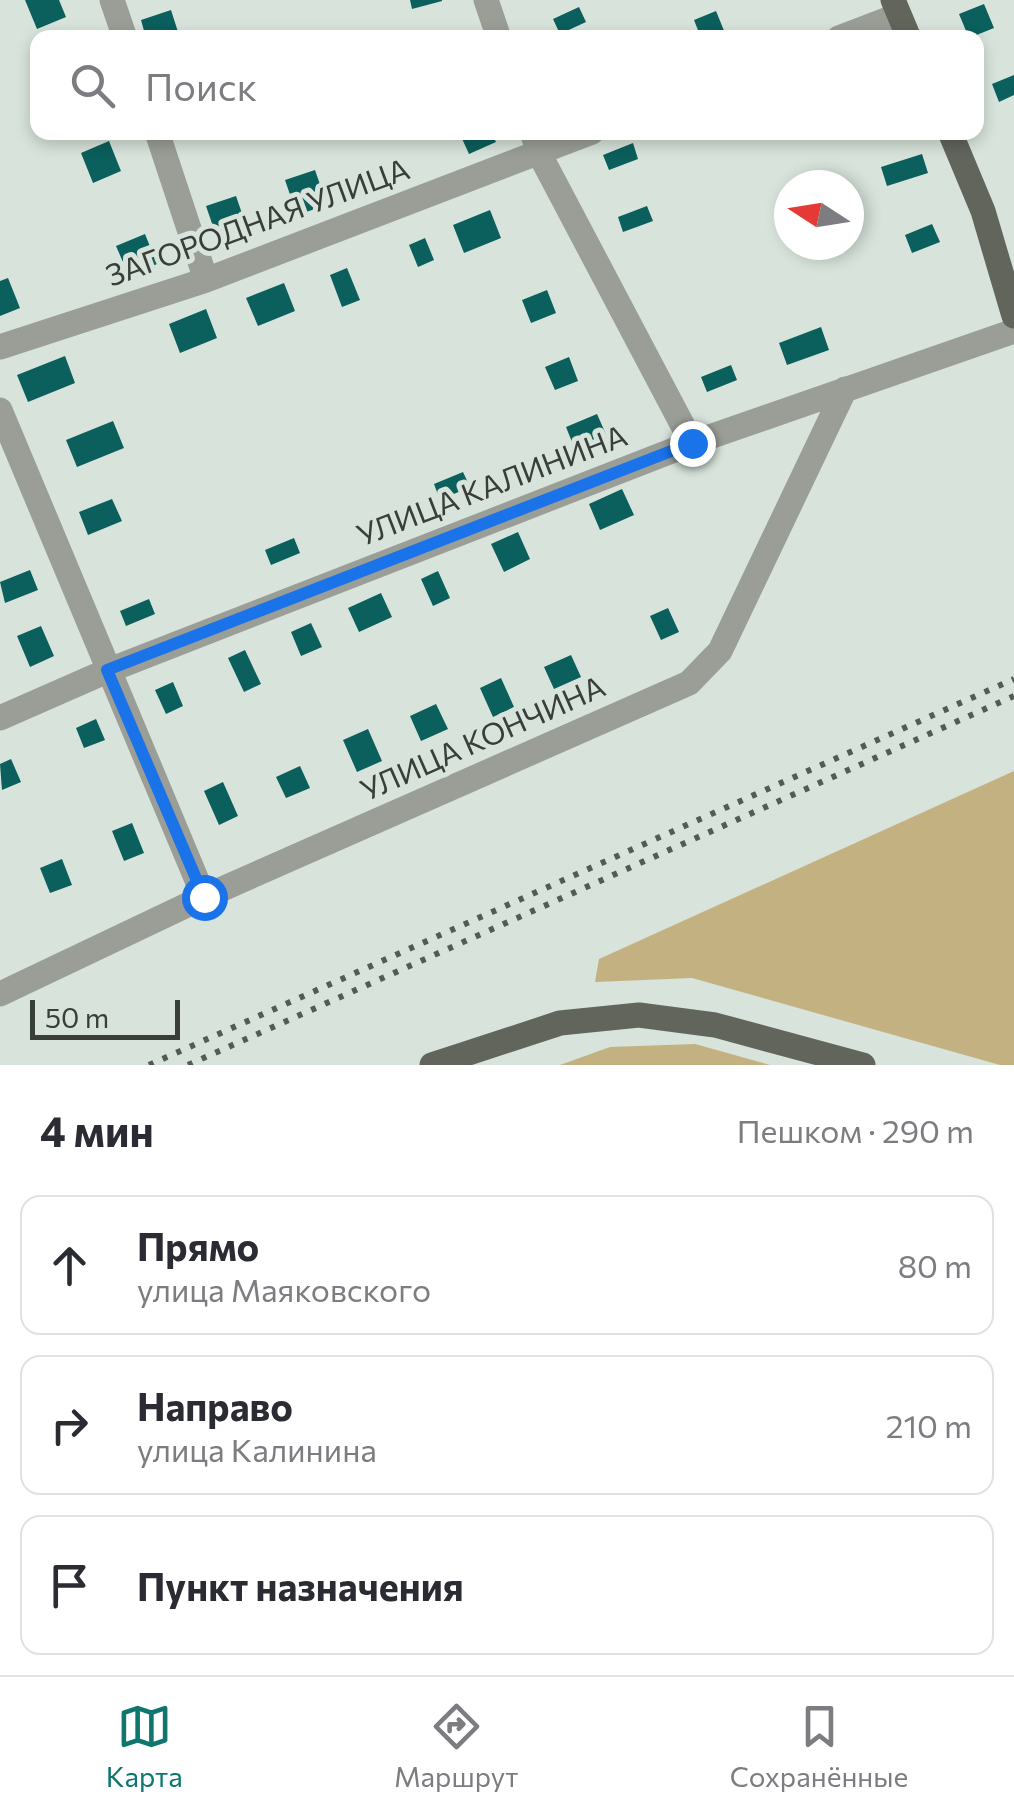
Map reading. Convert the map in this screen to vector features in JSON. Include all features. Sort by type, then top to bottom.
[{"type":"main road","points":[[953,140],[983,211],[1014,316]]},
{"type":"main road","points":[[432,1065],[560,1023],[639,1015],[715,1024],[864,1065]]},
{"type":"street","points":[[112,0],[122,30]]},
{"type":"street","points":[[486,0],[496,30]]},
{"type":"street","points":[[863,30],[900,17]]},
{"type":"street","points":[[160,140],[206,280]]},
{"type":"street","points":[[536,142],[692,443]]},
{"type":"street","name":"ЗАГОРОДНАЯ УЛИЦА","points":[[0,347],[206,280],[536,142]]},
{"type":"street","name":"УЛИЦА КАЛИНИНА","points":[[0,718],[107,670],[692,443],[1014,330]]},
{"type":"street","name":"УЛИЦА КОНЧИНА","points":[[0,994],[204,897],[689,684],[720,651],[846,389]]},
{"type":"street","points":[[0,410],[204,897]]},
{"type":"shaded area","points":[[1014,771],[1014,1065],[1000,1065],[692,978],[595,982],[599,959]]},
{"type":"shaded area","points":[[695,1044],[770,1065],[560,1065],[610,1047]]},
{"type":"building","points":[[25,0],[59,0],[66,17],[37,29]]},
{"type":"building","points":[[410,0],[442,0],[442,1],[412,9]]},
{"type":"building","points":[[984,4],[994,28],[984,32],[966,30],[959,14]]},
{"type":"building","points":[[579,7],[586,22],[558,30],[553,19]]},
{"type":"building","points":[[171,10],[177,30],[144,30],[141,20]]},
{"type":"building","points":[[716,11],[724,30],[698,30],[694,20]]},
{"type":"building","points":[[1014,75],[1014,95],[999,102],[992,84]]},
{"type":"building","points":[[463,140],[496,142],[469,154]]},
{"type":"building","points":[[109,141],[121,171],[93,183],[81,153]]},
{"type":"building","points":[[633,143],[638,159],[609,170],[603,155]]},
{"type":"building","points":[[922,154],[928,173],[887,186],[881,167]]},
{"type":"building","points":[[315,170],[327,205],[297,215],[285,180]]},
{"type":"building","points":[[236,196],[248,231],[218,241],[206,206]]},
{"type":"building","points":[[647,206],[653,221],[623,232],[618,217]]},
{"type":"building","points":[[490,210],[501,238],[464,253],[453,225]]},
{"type":"building","points":[[932,224],[940,242],[912,253],[905,235]]},
{"type":"building","points":[[145,234],[157,264],[129,276],[116,246]]},
{"type":"building","points":[[425,238],[434,260],[418,267],[409,245]]},
{"type":"building","points":[[347,268],[360,300],[342,307],[330,275]]},
{"type":"building","points":[[8,278],[20,308],[0,316],[0,281]]},
{"type":"building","points":[[284,283],[295,311],[258,326],[246,298]]},
{"type":"building","points":[[547,290],[556,313],[531,323],[522,300]]},
{"type":"building","points":[[206,309],[217,338],[180,353],[169,324]]},
{"type":"building","points":[[821,327],[829,350],[787,365],[779,343]]},
{"type":"building","points":[[65,356],[75,383],[28,402],[17,375]]},
{"type":"building","points":[[569,357],[578,381],[555,390],[545,367]]},
{"type":"building","points":[[731,365],[737,380],[707,392],[701,377]]},
{"type":"building","points":[[597,414],[608,439],[576,452],[566,427]]},
{"type":"building","points":[[113,421],[124,448],[77,467],[66,440]]},
{"type":"building","points":[[463,472],[470,487],[440,500],[434,484]]},
{"type":"building","points":[[622,489],[634,515],[600,530],[589,504]]},
{"type":"building","points":[[112,499],[122,521],[88,535],[79,512]]},
{"type":"building","points":[[518,532],[530,559],[504,572],[491,544]]},
{"type":"building","points":[[294,538],[300,553],[271,565],[265,550]]},
{"type":"building","points":[[30,570],[38,590],[5,603],[0,582]]},
{"type":"building","points":[[438,571],[450,598],[433,606],[421,579]]},
{"type":"building","points":[[381,593],[392,617],[359,632],[348,608]]},
{"type":"building","points":[[149,599],[155,614],[126,626],[120,611]]},
{"type":"building","points":[[668,608],[679,632],[661,640],[650,616]]},
{"type":"building","points":[[311,623],[322,647],[301,656],[291,632]]},
{"type":"building","points":[[41,626],[54,656],[30,667],[17,636]]},
{"type":"building","points":[[245,650],[261,684],[244,692],[228,658]]},
{"type":"building","points":[[571,655],[581,677],[554,689],[544,667]]},
{"type":"building","points":[[501,678],[514,707],[493,717],[480,688]]},
{"type":"building","points":[[173,682],[183,706],[166,714],[155,690]]},
{"type":"building","points":[[436,704],[448,729],[421,741],[410,716]]},
{"type":"building","points":[[96,719],[105,740],[84,748],[76,728]]},
{"type":"building","points":[[368,729],[382,761],[357,772],[343,740]]},
{"type":"building","points":[[11,759],[21,782],[2,790],[0,764]]},
{"type":"building","points":[[300,766],[310,788],[286,798],[276,777]]},
{"type":"building","points":[[223,782],[238,816],[219,825],[204,791]]},
{"type":"building","points":[[132,823],[144,853],[124,861],[112,831]]},
{"type":"building","points":[[62,859],[72,885],[50,893],[40,868]]},
{"type":"railway","points":[[149,1065],[1014,679]]},
{"type":"railway","points":[[188,1065],[1014,696]]},
{"type":"route","points":[[204,897],[107,670],[692,443]]}]
